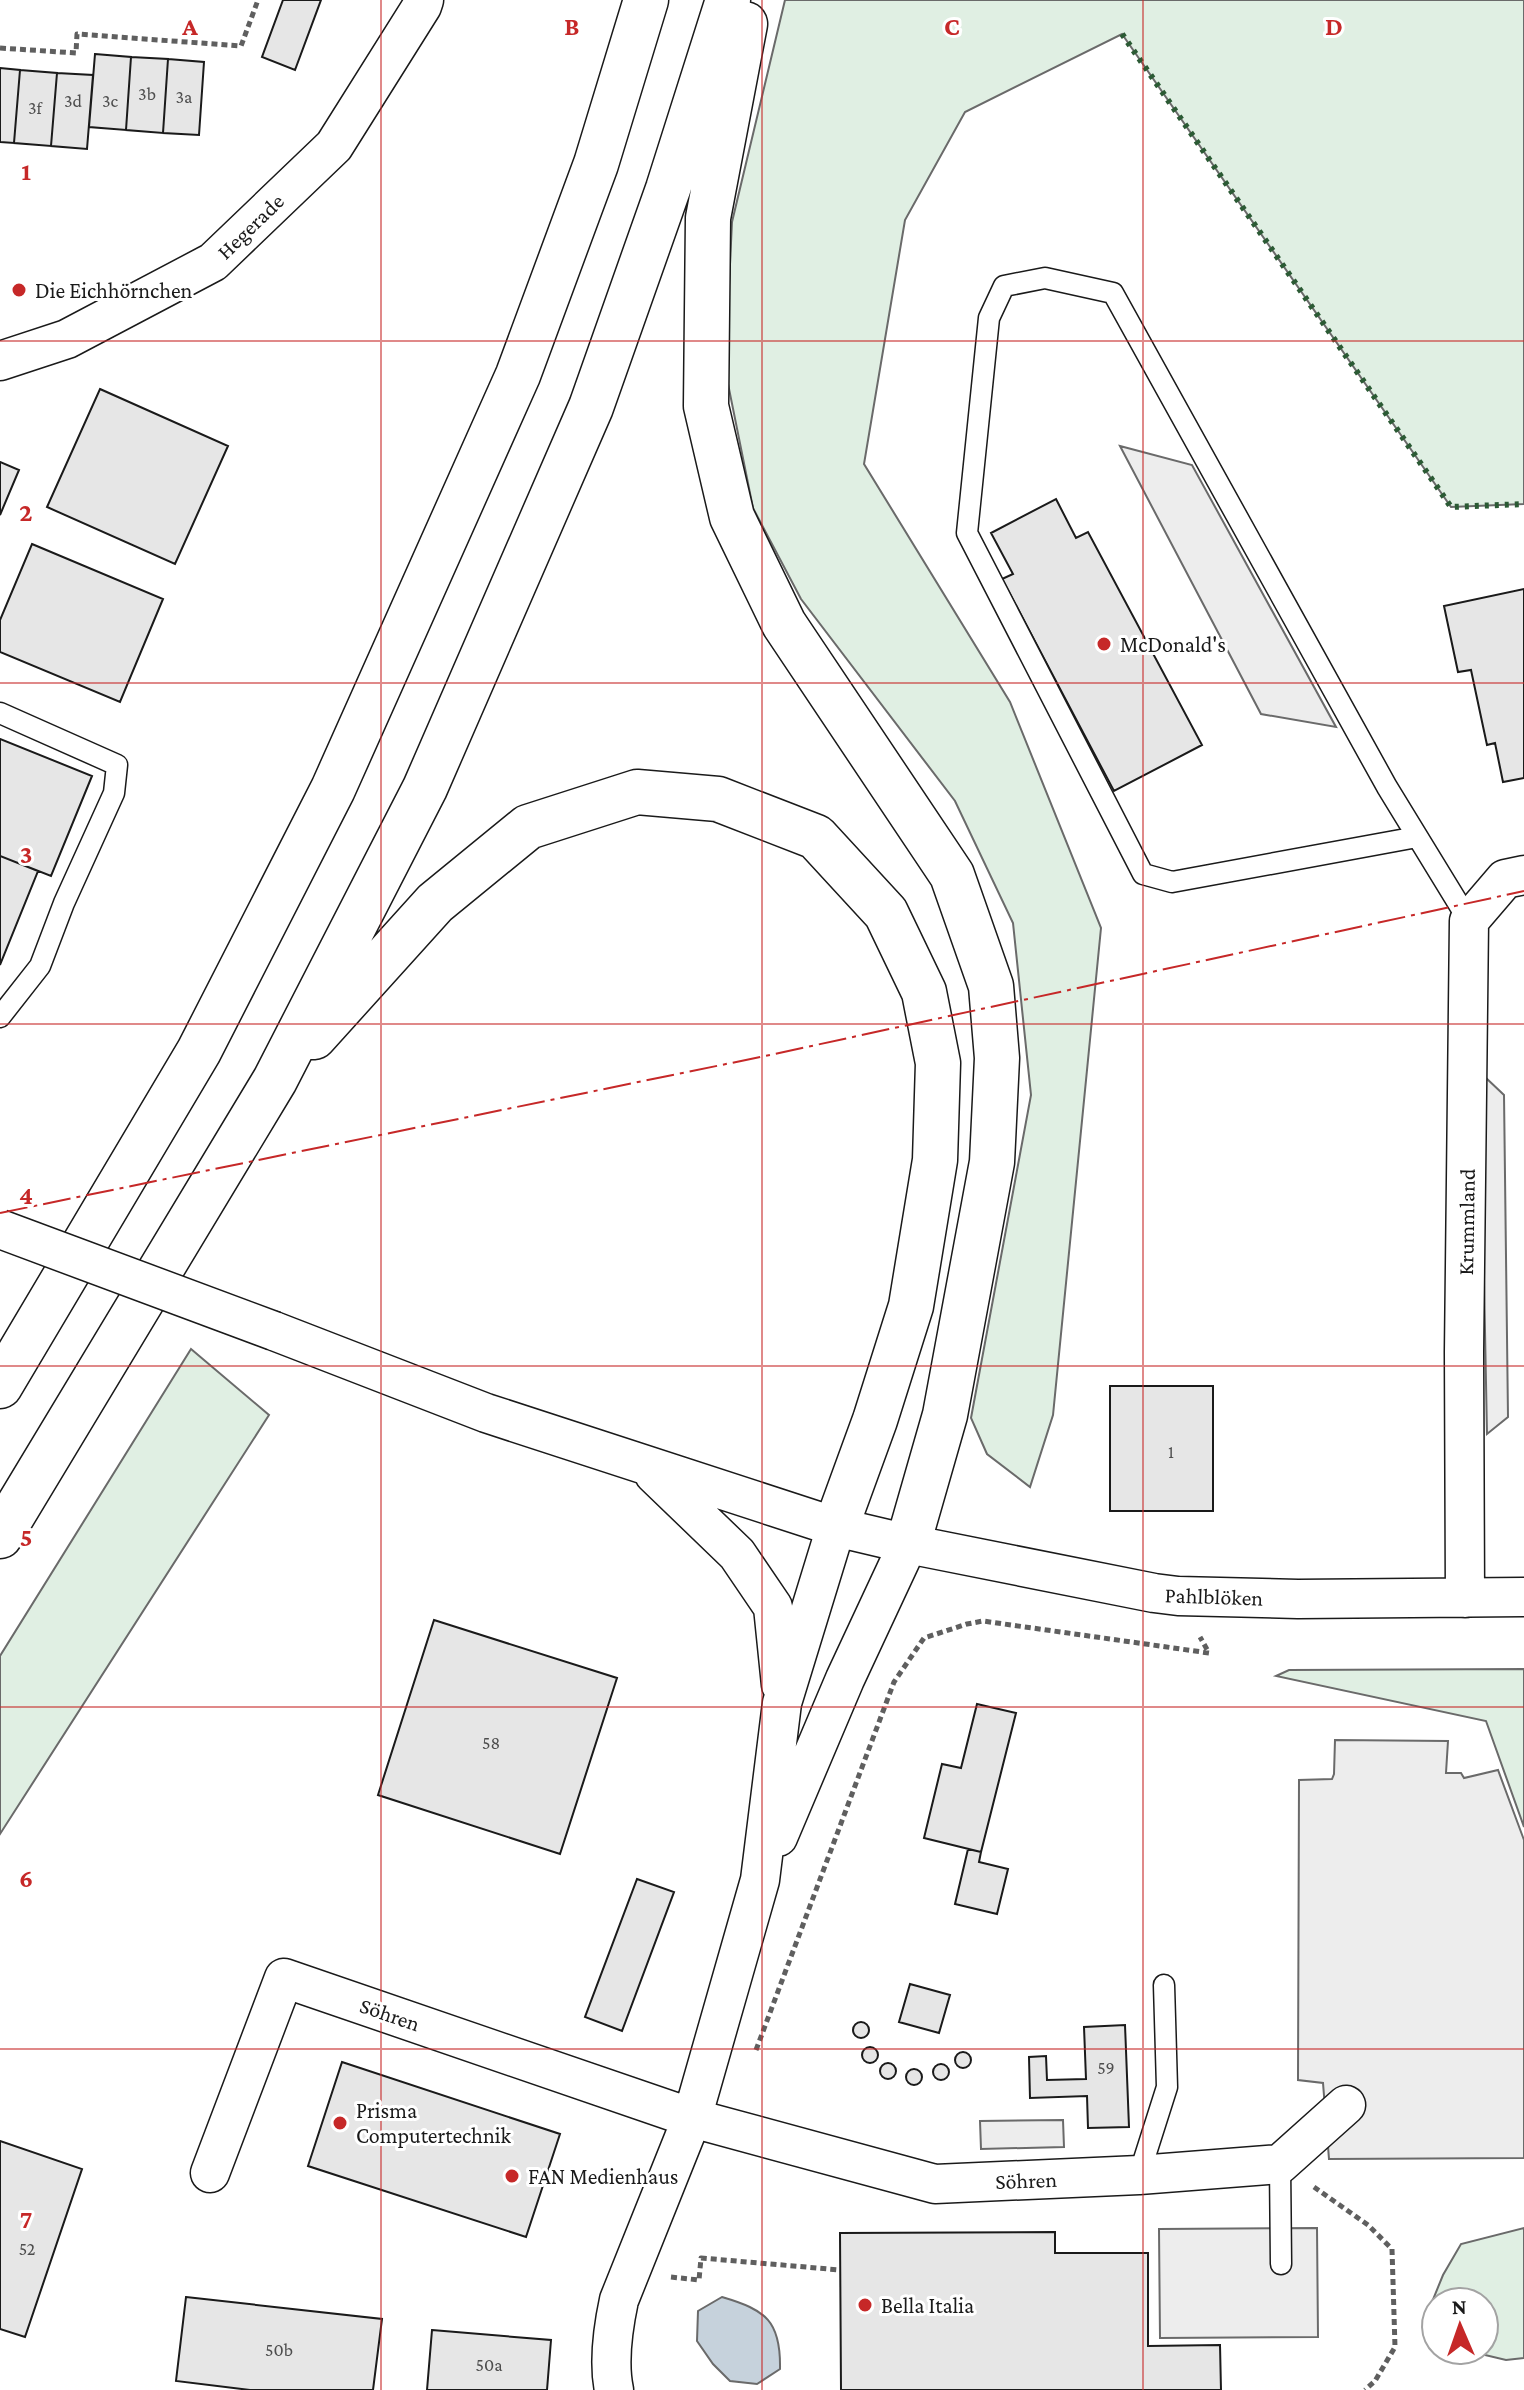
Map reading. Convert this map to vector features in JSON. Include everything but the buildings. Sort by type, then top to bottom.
[{"type":"highway","points":[[0,1386],[199,1051],[333,789],[518,375],[596,164],[646,0]]},
{"type":"highway","points":[[0,1536],[275,1080],[425,788],[585,422],[668,189],[728,0]]},
{"type":"highway","points":[[750,0],[708,218],[706,406],[732,517],[784,624],[952,875],[991,986],[997,1058],[992,1162],[945,1415],[908,1544]]},
{"type":"highway","points":[[275,1080],[435,903],[528,827],[637,792],[718,799],[816,837],[886,913],[924,992],[938,1063],[935,1160],[911,1306],[875,1420],[836,1527]]},
{"type":"street","name":"Hegerade","points":[[0,361],[67,339],[213,262],[334,146],[424,0]]},
{"type":"street","points":[[1469,921],[1505,879],[1524,875]]},
{"type":"street","name":"Krummland","points":[[1465,1598],[1464,1336],[1469,921]]},
{"type":"street","name":"Pahlblöken","points":[[0,1229],[486,1413],[836,1527],[908,1544],[1178,1596],[1298,1599],[1524,1597]]},
{"type":"street","points":[[646,1466],[737,1554],[773,1607],[782,1703]]},
{"type":"street","points":[[760,1880],[782,1703],[836,1527]]},
{"type":"street","points":[[614,2390],[614,2326],[619,2300],[692,2118],[760,1880],[845,1679],[908,1544]]},
{"type":"street","name":"Söhren","points":[[210,2173],[284,1978],[692,2118],[935,2184],[1139,2175],[1280,2164]]},
{"type":"street","points":[[1280,2164],[1346,2105]]},
{"type":"lane","points":[[1417,837],[1172,882],[1143,874],[967,533],[989,318],[1004,286],[1045,278],[1113,293],[1417,837],[1469,921]]},
{"type":"lane","points":[[0,713],[117,765],[114,793],[64,903],[40,966],[0,1017]]},
{"type":"lane","points":[[1139,2175],[1167,2087],[1164,1985]]},
{"type":"lane","points":[[1280,2164],[1281,2264]]},
{"type":"path","points":[[0,48],[76,53],[77,34],[241,46],[258,0]]},
{"type":"path","points":[[749,2057],[759,2047],[894,1682],[924,1638],[983,1621],[1209,1653],[1178,1596]]},
{"type":"path","points":[[1280,2164],[1368,2225],[1392,2249],[1395,2347],[1375,2381],[1365,2390]]},
{"type":"path","points":[[672,2278],[699,2280],[701,2258],[840,2270]]},
{"type":"green space","points":[[785,0],[1524,0],[1524,504],[1451,507],[1122,34],[965,112],[905,220],[864,464],[1010,702],[1101,928],[1053,1415],[1030,1487],[987,1454],[971,1418],[1031,1095],[1013,923],[955,801],[801,599],[753,508],[725,369],[732,222]]},
{"type":"green space","points":[[191,1349],[269,1415],[0,1834],[0,1656]]},
{"type":"green space","points":[[1524,1669],[1524,1827],[1486,1721],[1276,1676],[1289,1670]]},
{"type":"green space","points":[[1524,2228],[1524,2358],[1500,2359],[1500,2286],[1439,2286],[1461,2244]]},
{"type":"shaded area","points":[[1120,446],[1192,465],[1336,727],[1261,714]]},
{"type":"shaded area","points":[[1485,1077],[1504,1095],[1508,1417],[1487,1434],[1482,1176]]},
{"type":"shaded area","points":[[1335,1740],[1448,1741],[1446,1773],[1461,1773],[1464,1778],[1498,1770],[1524,1840],[1524,2158],[1329,2159],[1323,2083],[1298,2080],[1299,1780],[1332,1779]]},
{"type":"shaded area","points":[[1063,2120],[1064,2147],[981,2149],[980,2121]]},
{"type":"shaded area","points":[[1317,2228],[1318,2337],[1160,2338],[1159,2229]]},
{"type":"shaded area","points":[[722,2297],[760,2313],[774,2329],[778,2339],[780,2369],[757,2384],[730,2381],[697,2341],[698,2311]]},
{"type":"hedge","points":[[1122,34],[1451,507],[1524,504]]},
{"type":"power","points":[[0,1213],[770,1055],[1524,891]]},
{"type":"place","name":"Die Eichhörnchen","points":[[19,290]]},
{"type":"place","name":"McDonald's","points":[[1104,644]]},
{"type":"place","name":"Prisma Computertechnik","points":[[340,2123]]},
{"type":"place","name":"FAN Medienhaus","points":[[512,2176]]},
{"type":"place","name":"Bella Italia","points":[[865,2305]]}]
